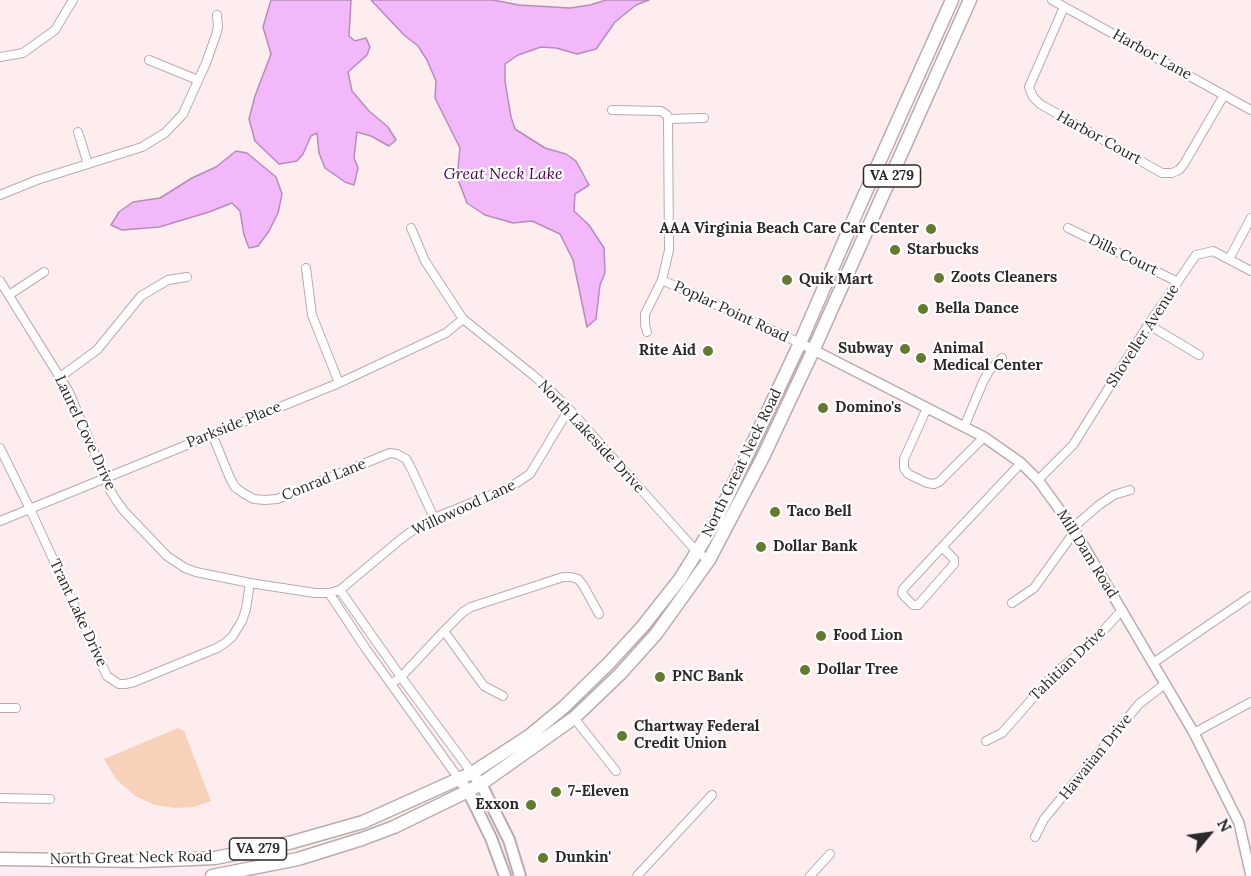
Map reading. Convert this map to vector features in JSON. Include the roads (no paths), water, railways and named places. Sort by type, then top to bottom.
[{"type":"main road","name":"North Great Neck Road","points":[[0,859],[142,861],[215,858],[289,843],[363,822],[472,773],[529,736],[564,707],[643,626],[680,579],[716,520],[800,344],[952,0]]},
{"type":"main road","name":"North Great Neck Road","points":[[212,876],[298,859],[362,839],[393,827],[481,784],[574,718],[620,674],[656,634],[709,560],[763,457],[813,351],[970,0]]},
{"type":"main road","points":[[472,773],[481,784],[509,840],[519,876]]},
{"type":"main road","points":[[459,779],[468,791],[491,838],[505,876]]},
{"type":"street","points":[[0,57],[24,53],[56,30],[73,0]]},
{"type":"street","name":"Harbor Lane","points":[[1052,0],[1251,110]]},
{"type":"street","name":"Harbor Court","points":[[1064,7],[1029,87],[1033,97],[1040,104],[1098,137],[1162,172],[1172,173],[1185,164],[1224,95]]},
{"type":"street","points":[[0,195],[26,183],[142,147],[165,133],[183,114],[198,80],[216,35],[217,15]]},
{"type":"street","points":[[149,60],[198,80]]},
{"type":"street","points":[[612,110],[661,111],[667,115],[668,119],[704,118]]},
{"type":"street","name":"Poplar Point Road","points":[[647,332],[645,314],[662,280],[667,265],[670,241],[668,119]]},
{"type":"street","points":[[78,132],[88,164]]},
{"type":"street","points":[[1229,259],[1251,218]]},
{"type":"street","name":"North Lakeside Drive","points":[[411,228],[425,261],[463,319],[533,375],[569,409],[697,552],[709,560]]},
{"type":"street","name":"Dills Court","points":[[1068,228],[1178,282]]},
{"type":"street","name":"Shoveller Avenue","points":[[1038,480],[1073,445],[1196,255],[1213,251],[1251,271]]},
{"type":"street","points":[[306,268],[312,315],[339,383]]},
{"type":"street","points":[[9,295],[44,272]]},
{"type":"street","points":[[60,377],[97,350],[141,296],[168,280],[187,277]]},
{"type":"street","name":"Poplar Point Road","points":[[662,280],[800,344]]},
{"type":"street","name":"Laurel Cove Drive","points":[[0,281],[72,399],[110,490],[124,511],[177,564],[196,572],[250,583],[315,593],[340,590]]},
{"type":"street","name":"Parkside Place","points":[[0,521],[339,383],[446,333],[463,319]]},
{"type":"street","points":[[1149,325],[1199,355]]},
{"type":"street","name":"Mill Dam Road","points":[[800,344],[984,437],[1022,463],[1038,480],[1075,531],[1194,733],[1239,823],[1251,876]]},
{"type":"street","points":[[964,427],[989,371],[1002,358]]},
{"type":"street","points":[[927,408],[904,459],[904,468],[908,474],[927,483],[939,482],[984,437]]},
{"type":"street","name":"Willowood Lane","points":[[340,590],[416,528],[509,488],[530,474],[569,409]]},
{"type":"street","name":"Conrad Lane","points":[[212,434],[235,487],[254,499],[277,499],[390,453],[397,454],[406,459],[434,519]]},
{"type":"street","name":"Trant Lake Drive","points":[[0,448],[107,676],[119,684],[134,682],[211,651],[225,643],[242,621],[250,583]]},
{"type":"street","points":[[942,547],[954,559],[954,564],[918,605],[913,605],[904,597],[903,589],[942,547],[1022,463]]},
{"type":"street","points":[[1012,603],[1034,588],[1075,531],[1077,524],[1114,495],[1130,490]]},
{"type":"street","points":[[391,684],[401,677],[463,612],[471,607],[563,577],[571,577],[578,579],[583,585],[599,614]]},
{"type":"street","points":[[340,590],[472,773]]},
{"type":"street","points":[[329,593],[459,779]]},
{"type":"street","points":[[1153,663],[1251,596]]},
{"type":"street","name":"Tahitian Drive","points":[[986,741],[1002,733],[1055,673],[1093,642],[1122,610]]},
{"type":"street","points":[[444,631],[484,686],[503,696]]},
{"type":"street","name":"Hawaiian Drive","points":[[1035,837],[1044,819],[1139,704],[1165,684]]},
{"type":"street","points":[[1194,733],[1251,702]]},
{"type":"street","points":[[0,708],[16,708]]},
{"type":"street","points":[[574,718],[616,771]]},
{"type":"street","points":[[638,876],[712,795]]},
{"type":"street","points":[[0,798],[50,799]]},
{"type":"street","points":[[810,876],[830,854]]},
{"type":"water","points":[[271,0],[351,0],[349,36],[355,41],[366,38],[370,47],[367,55],[348,72],[352,91],[369,111],[388,127],[396,140],[389,146],[371,136],[357,132],[354,158],[358,168],[354,185],[345,182],[325,168],[319,153],[317,133],[311,136],[303,154],[297,161],[279,164],[255,141],[249,119],[271,54],[263,27]]},
{"type":"water","name":"Great Neck Lake","points":[[371,0],[493,0],[519,5],[570,8],[606,0],[649,0],[636,5],[615,22],[596,49],[577,54],[556,48],[541,47],[518,55],[505,64],[505,81],[515,129],[545,148],[566,154],[576,161],[589,185],[575,194],[574,211],[589,225],[604,248],[605,273],[600,285],[596,319],[587,327],[573,260],[560,234],[532,221],[513,223],[485,215],[467,203],[457,177],[460,148],[435,98],[436,81],[427,60],[418,46],[404,35]]},
{"type":"water","points":[[236,151],[247,153],[276,177],[282,194],[278,213],[258,246],[249,248],[240,211],[232,203],[159,227],[122,230],[111,225],[119,212],[133,202],[160,198],[192,178],[216,167]]},
{"type":"place","name":"AAA Virginia Beach Care Car Center","points":[[931,229]]},
{"type":"place","name":"Starbucks","points":[[895,250]]},
{"type":"place","name":"Zoots Cleaners","points":[[939,278]]},
{"type":"place","name":"Quik Mart","points":[[787,280]]},
{"type":"place","name":"Bella Dance","points":[[923,309]]},
{"type":"place","name":"Subway","points":[[905,349]]},
{"type":"place","name":"Rite Aid","points":[[708,351]]},
{"type":"place","name":"Animal Medical Center","points":[[921,358]]},
{"type":"place","name":"Domino's","points":[[823,408]]},
{"type":"place","name":"Taco Bell","points":[[775,512]]},
{"type":"place","name":"Dollar Bank","points":[[761,547]]},
{"type":"place","name":"Food Lion","points":[[821,636]]},
{"type":"place","name":"Dollar Tree","points":[[805,670]]},
{"type":"place","name":"PNC Bank","points":[[660,677]]},
{"type":"place","name":"Chartway Federal Credit Union","points":[[622,736]]},
{"type":"place","name":"7-Eleven","points":[[556,792]]},
{"type":"place","name":"Exxon","points":[[531,805]]},
{"type":"place","name":"Dunkin'","points":[[543,858]]}]
